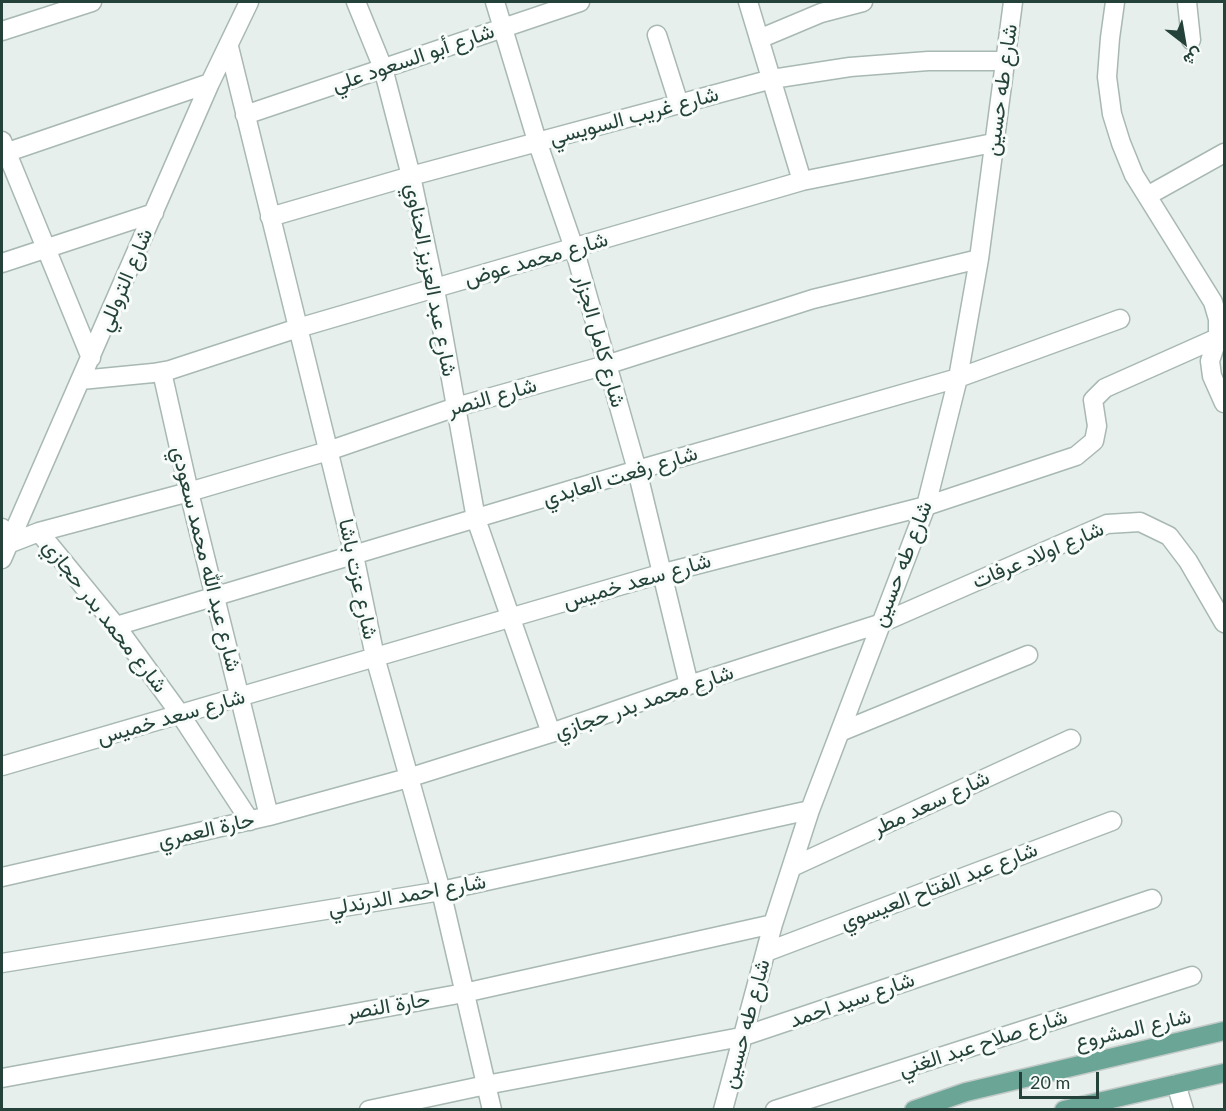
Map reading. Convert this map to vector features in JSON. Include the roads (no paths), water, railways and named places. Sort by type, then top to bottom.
[{"type":"main road","name":"شارع المشروع","points":[[914,1110],[966,1092],[1224,1031]]},
{"type":"main road","points":[[1064,1110],[1224,1073]]},
{"type":"street","points":[[2,31],[92,2]]},
{"type":"street","name":"شارع التروللي","points":[[4,544],[91,358],[210,83],[249,2]]},
{"type":"street","name":"شارع عبد العزيز الحناوي","points":[[356,2],[384,68],[411,176],[435,289],[476,519],[551,733]]},
{"type":"street","name":"شارع كامل الجزار","points":[[495,2],[537,141],[574,248],[637,470],[660,574],[689,685]]},
{"type":"street","name":"شارع أبو السعود علي","points":[[245,115],[580,2]]},
{"type":"street","points":[[748,2],[802,181]]},
{"type":"street","points":[[759,39],[821,13],[862,2]]},
{"type":"street","name":"شارع طه حسين","points":[[723,1110],[773,924],[810,810],[879,624],[926,506],[958,378],[979,259],[1013,2]]},
{"type":"street","points":[[1115,2],[1107,77],[1112,114],[1130,164],[1147,196],[1213,302],[1221,336],[1210,361],[1212,376],[1224,403]]},
{"type":"street","points":[[1187,2],[1191,40]]},
{"type":"street","points":[[657,36],[679,104]]},
{"type":"street","name":"شارع عزت باشا","points":[[229,47],[354,555],[375,657],[441,891],[492,1110]]},
{"type":"street","name":"شارع غريب السويسي","points":[[270,217],[537,141],[772,79],[850,67],[906,63],[1005,61]]},
{"type":"street","points":[[91,358],[3,149],[210,83]]},
{"type":"street","name":"شارع محمد عوض","points":[[81,380],[162,372],[298,328],[802,181],[993,143]]},
{"type":"street","points":[[1147,196],[1224,153]]},
{"type":"street","points":[[2,263],[154,213]]},
{"type":"street","name":"شارع النصر","points":[[4,544],[39,532],[189,492],[328,451],[456,407],[606,365],[813,299],[979,259]]},
{"type":"street","name":"شارع رفعت العابدي","points":[[116,626],[637,470],[958,378],[1120,319]]},
{"type":"street","name":"شارع سعد خميس","points":[[2,766],[660,574],[926,506],[1076,456],[1094,441],[1097,426],[1093,400],[1106,388],[1221,336]]},
{"type":"street","name":"شارع عبد الله محمد سعودي","points":[[162,372],[189,492],[269,816]]},
{"type":"street","name":"شارع اولاد عرفات","points":[[879,624],[1107,524],[1140,522],[1168,536],[1217,592],[1224,623]]},
{"type":"street","name":"شارع محمد بدر حجازي","points":[[39,532],[116,626],[180,714],[250,821]]},
{"type":"street","name":"شارع محمد بدر حجازي","points":[[408,778],[879,624]]},
{"type":"street","points":[[840,732],[1028,656]]},
{"type":"street","name":"شارع سعد مطر","points":[[792,867],[1071,739]]},
{"type":"street","name":"حارة العمري","points":[[2,877],[250,821],[408,778]]},
{"type":"street","name":"شارع احمد الدرندلي","points":[[2,963],[441,891],[810,810]]},
{"type":"street","name":"شارع عبد الفتاح العيسوي","points":[[766,952],[1112,821]]},
{"type":"street","name":"شارع سيد احمد","points":[[369,1110],[486,1085],[741,1037],[1152,899]]},
{"type":"street","name":"حارة النصر","points":[[2,1078],[464,993],[773,924]]},
{"type":"street","name":"شارع صلاح عبد الغني","points":[[775,1110],[1192,976]]},
{"type":"street","points":[[1176,1084],[1184,1110]]}]
